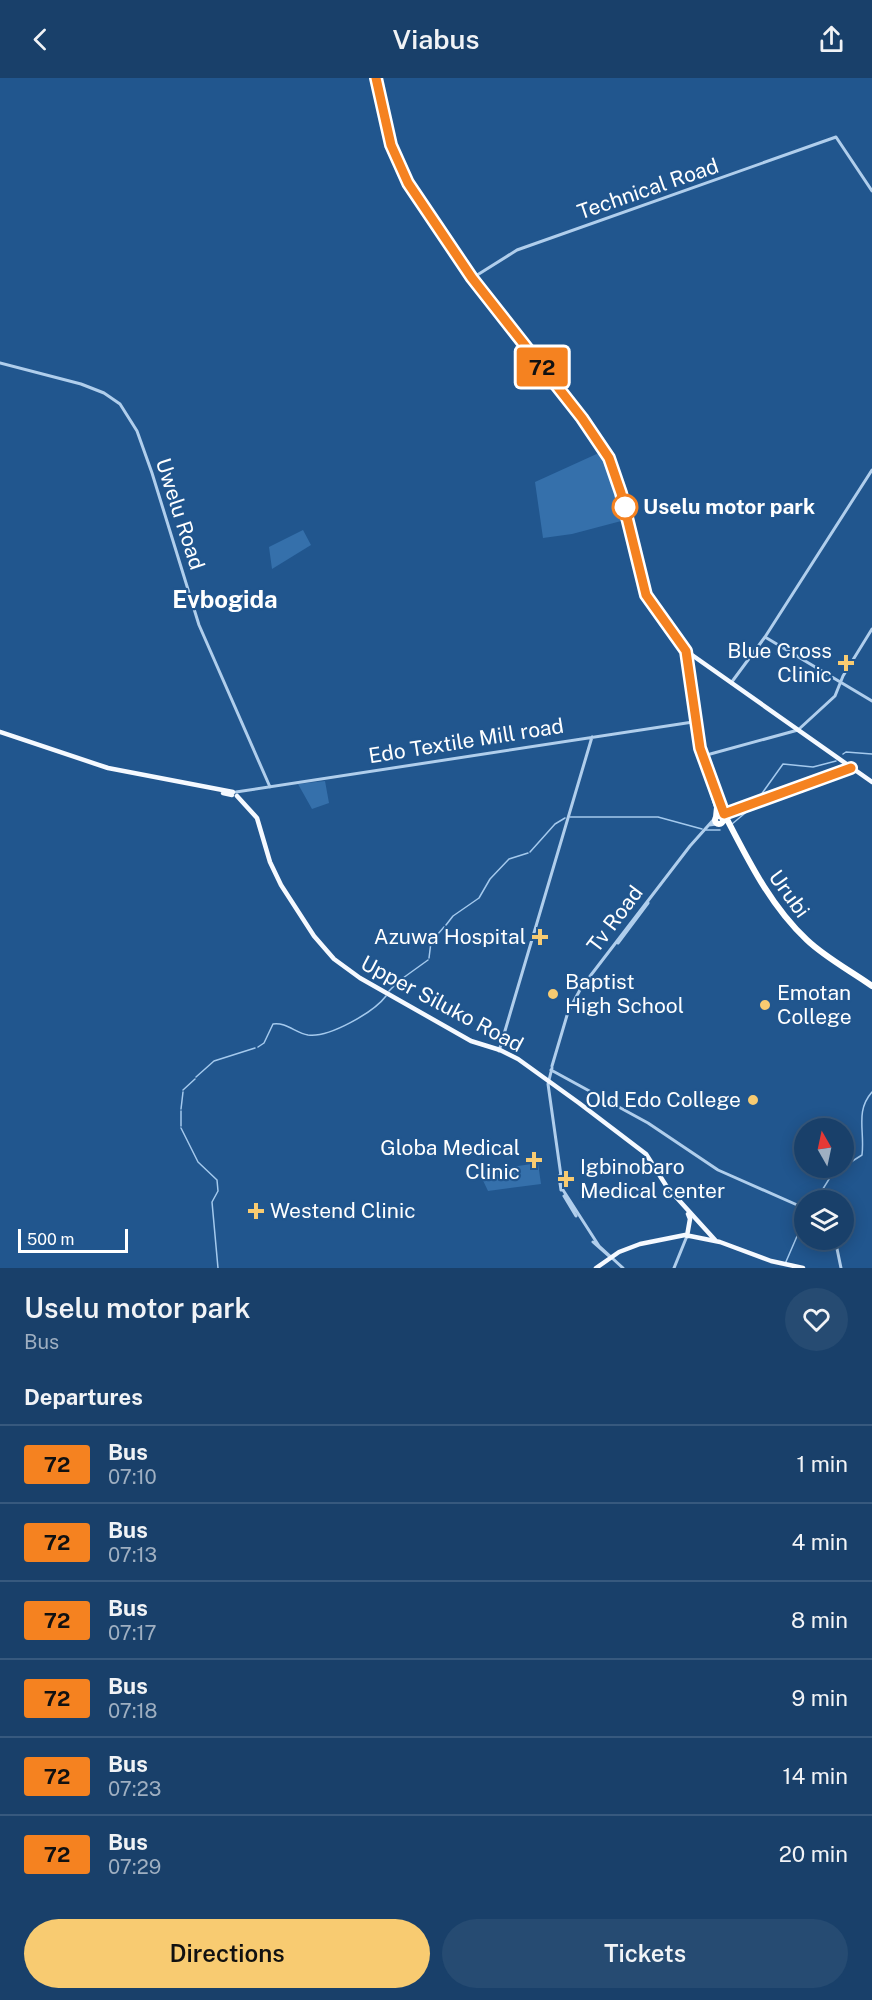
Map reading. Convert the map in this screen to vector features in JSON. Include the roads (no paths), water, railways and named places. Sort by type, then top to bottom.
[{"type":"highway","points":[[375,78],[379,108],[394,159],[417,201],[472,281],[591,431],[607,461],[616,483],[646,598],[684,649],[694,722],[704,772],[720,819],[728,831]]},
{"type":"highway","points":[[375,78],[397,160],[472,278],[591,431],[609,458],[618,482],[646,595],[691,659],[694,722],[702,756],[718,804],[720,819]]},
{"type":"highway","name":"Urubi","points":[[720,819],[755,877],[795,931],[806,943],[872,987]]},
{"type":"main road","points":[[684,649],[872,781]]},
{"type":"main road","points":[[691,659],[732,682]]},
{"type":"main road","points":[[799,730],[872,781]]},
{"type":"main road","points":[[0,734],[107,769],[237,794]]},
{"type":"main road","name":"Upper Siluko Road","points":[[237,794],[255,821],[268,863],[279,885],[312,938],[333,961],[354,977],[470,1042],[512,1057],[550,1080],[579,1104]]},
{"type":"main road","points":[[579,1104],[639,1151],[664,1188],[690,1216],[687,1236]]},
{"type":"main road","points":[[579,1104],[646,1154],[667,1187],[712,1239],[774,1264],[794,1268]]},
{"type":"main road","points":[[598,1268],[612,1258],[641,1246],[687,1236],[712,1239],[771,1261],[802,1268]]},
{"type":"street","name":"Technical Road","points":[[474,277],[517,250],[836,137],[872,191]]},
{"type":"street","name":"Uwelu Road","points":[[0,363],[81,384],[104,393],[120,404],[137,431],[199,625],[270,787]]},
{"type":"street","points":[[732,682],[765,637],[872,470]]},
{"type":"street","points":[[702,756],[799,730],[833,700],[840,683],[872,629]]},
{"type":"street","points":[[765,637],[872,701]]},
{"type":"street","name":"Edo Textile Mill road","points":[[237,794],[694,722]]},
{"type":"street","points":[[499,1051],[592,737]]},
{"type":"street","name":"Tv Road","points":[[550,1080],[576,995],[706,827],[720,819],[851,768]]},
{"type":"street","points":[[623,1268],[597,1248],[561,1190],[550,1080],[648,1123],[718,1170],[765,1188],[794,1203]]},
{"type":"street","points":[[674,1268],[687,1236]]},
{"type":"street","points":[[837,1250],[841,1268]]},
{"type":"waterway","points":[[843,754],[846,752],[872,754]]},
{"type":"waterway","points":[[758,799],[783,764],[813,767],[836,761]]},
{"type":"waterway","points":[[732,824],[756,804]]},
{"type":"waterway","points":[[570,817],[658,817],[702,829]]},
{"type":"waterway","points":[[530,852],[555,824],[565,818]]},
{"type":"waterway","points":[[706,830],[720,830]]},
{"type":"waterway","points":[[446,925],[453,916],[479,898],[490,879],[509,859],[528,853]]},
{"type":"waterway","points":[[429,958],[431,942],[444,927]]},
{"type":"waterway","points":[[403,978],[428,960]]},
{"type":"waterway","points":[[389,991],[400,980]]},
{"type":"waterway","points":[[258,1047],[264,1043],[273,1024],[308,1035],[317,1035],[350,1023],[372,1009],[386,996]]},
{"type":"waterway","points":[[196,1077],[214,1061],[255,1048]]},
{"type":"waterway","points":[[183,1090],[195,1079]]},
{"type":"waterway","points":[[181,1109],[183,1092]]},
{"type":"waterway","points":[[854,1160],[862,1155],[862,1114],[872,1092]]},
{"type":"waterway","points":[[181,1111],[181,1126]]},
{"type":"waterway","points":[[181,1128],[198,1162],[217,1180],[218,1191],[212,1202],[218,1268]]},
{"type":"waterway","points":[[822,1190],[830,1178]]},
{"type":"waterway","points":[[785,1264],[794,1243]]},
{"type":"place","name":"Uselu motor park","points":[[625,507]]},
{"type":"place","name":"Blue Cross Clinic","points":[[846,663]]},
{"type":"place","name":"Azuwa Hospital","points":[[540,937]]},
{"type":"place","name":"Baptist High School","points":[[553,994]]},
{"type":"place","name":"Emotan College","points":[[765,1005]]},
{"type":"place","name":"Old Edo College","points":[[753,1100]]},
{"type":"place","name":"Globa Medical Clinic","points":[[534,1160]]},
{"type":"place","name":"Igbinobaro Medical center","points":[[566,1179]]},
{"type":"place","name":"Westend Clinic","points":[[256,1211]]},
{"type":"district","name":"Evbogida","points":[[225,600]]}]
